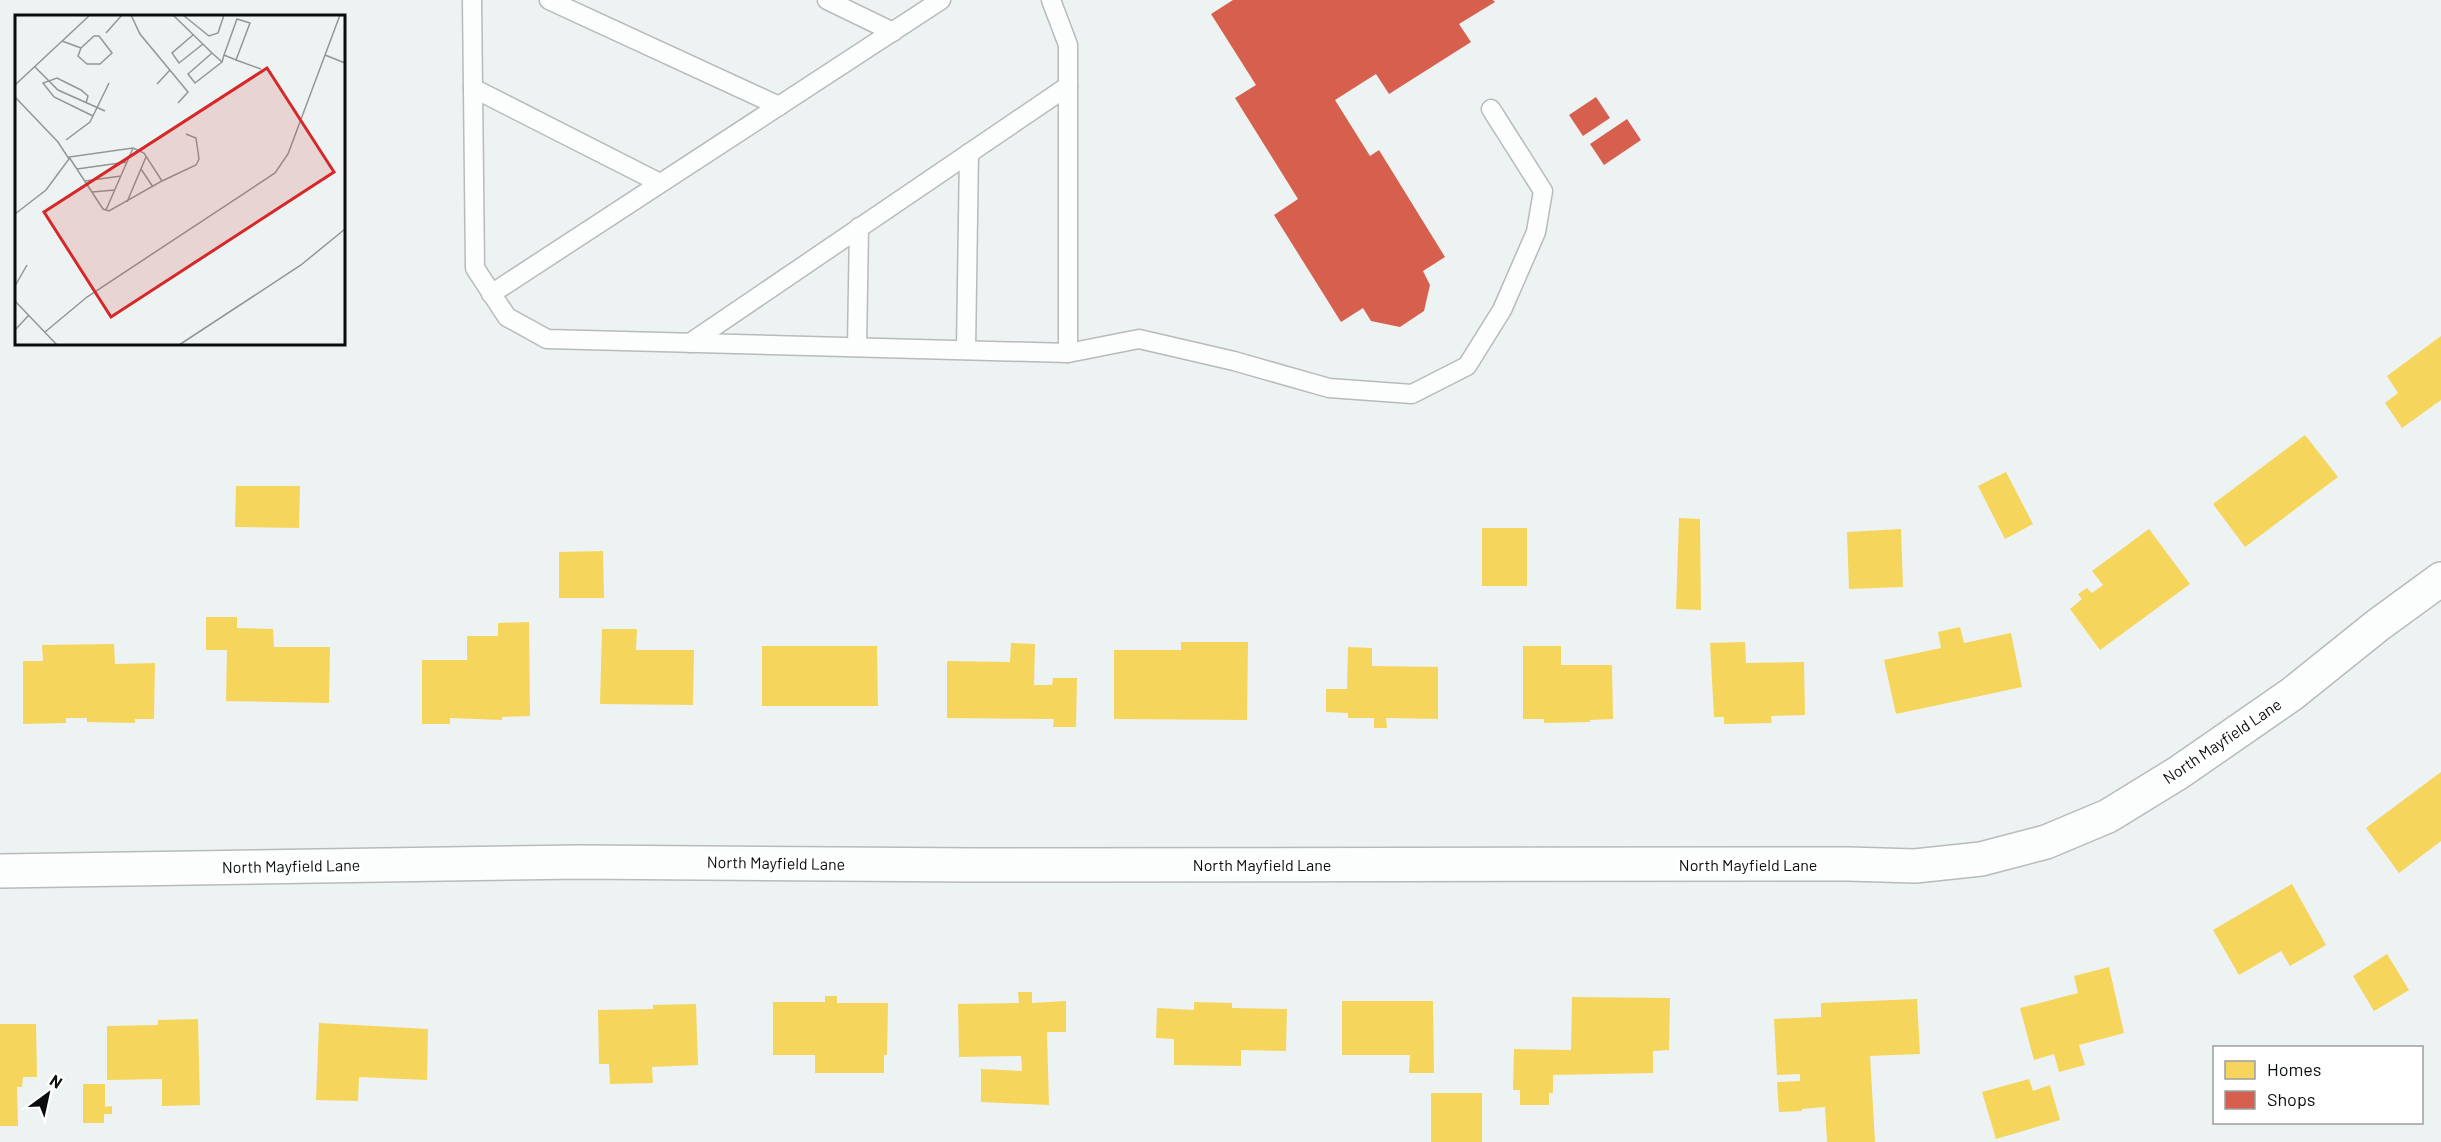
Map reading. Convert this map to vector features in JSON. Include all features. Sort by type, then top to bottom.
[{"type":"street","name":"North Mayfield Lane","points":[[0,871],[580,862],[963,865],[1848,864],[1915,866],[1981,859],[2046,842],[2097,820],[2168,779],[2292,694],[2378,625],[2441,579]]},
{"type":"lane","points":[[472,0],[475,268],[507,317],[547,339],[1068,353],[1139,339],[1234,361],[1329,388],[1412,394],[1467,366],[1503,310],[1536,232],[1543,190],[1491,109]]},
{"type":"lane","points":[[549,0],[779,106]]},
{"type":"lane","points":[[827,0],[893,32]]},
{"type":"lane","points":[[492,294],[941,0]]},
{"type":"lane","points":[[1051,0],[1068,45],[1068,353]]},
{"type":"lane","points":[[690,343],[1068,86]]},
{"type":"lane","points":[[473,88],[660,183]]},
{"type":"lane","points":[[966,350],[969,153]]},
{"type":"lane","points":[[857,347],[859,227]]},
{"type":"building: Homes","points":[[2441,336],[2441,400],[2402,428],[2385,403],[2398,393],[2387,376]]},
{"type":"building: Homes","points":[[2305,435],[2338,477],[2245,547],[2213,504]]},
{"type":"building: Homes","points":[[2006,472],[2033,524],[2005,539],[1978,486]]},
{"type":"building: Homes","points":[[236,486],[300,486],[299,528],[235,527]]},
{"type":"building: Homes","points":[[1679,518],[1700,519],[1701,610],[1676,609]]},
{"type":"building: Homes","points":[[1482,528],[1527,528],[1527,586],[1482,586]]},
{"type":"building: Homes","points":[[1901,529],[1903,587],[1849,589],[1847,532]]},
{"type":"building: Homes","points":[[2149,529],[2190,584],[2100,650],[2070,609],[2082,599],[2078,594],[2087,588],[2092,593],[2103,585],[2092,571]]},
{"type":"building: Homes","points":[[603,551],[604,598],[559,598],[559,552]]},
{"type":"building: Homes","points":[[206,617],[237,617],[237,628],[273,629],[274,647],[330,647],[329,703],[226,701],[227,650],[206,650]]},
{"type":"building: Homes","points":[[529,622],[530,716],[502,717],[502,720],[450,718],[450,724],[422,724],[422,660],[467,660],[467,636],[498,636],[498,623]]},
{"type":"building: Homes","points":[[1960,627],[1964,643],[2011,633],[2022,687],[1896,714],[1884,660],[1941,648],[1938,632]]},
{"type":"building: Homes","points":[[602,629],[637,629],[636,650],[694,650],[693,705],[600,704]]},
{"type":"building: Homes","points":[[1181,642],[1248,642],[1247,720],[1114,719],[1114,650],[1181,650]]},
{"type":"building: Homes","points":[[1745,642],[1746,663],[1804,662],[1805,715],[1771,716],[1772,723],[1724,724],[1724,717],[1714,717],[1710,643]]},
{"type":"building: Homes","points":[[1011,643],[1035,644],[1034,685],[1052,685],[1053,678],[1077,678],[1076,727],[1053,727],[1054,719],[947,718],[947,661],[1010,662]]},
{"type":"building: Homes","points":[[114,644],[115,664],[155,663],[154,719],[135,719],[135,723],[87,722],[87,718],[66,718],[66,723],[23,724],[23,661],[43,661],[42,645]]},
{"type":"building: Homes","points":[[762,646],[877,646],[878,706],[762,706]]},
{"type":"building: Homes","points":[[1523,646],[1561,646],[1561,665],[1612,665],[1613,719],[1544,723],[1544,719],[1523,719]]},
{"type":"building: Homes","points":[[1348,647],[1372,648],[1372,666],[1438,667],[1438,719],[1386,718],[1387,728],[1374,728],[1374,718],[1348,718],[1348,713],[1326,712],[1326,689],[1347,689]]},
{"type":"building: Homes","points":[[2441,772],[2441,841],[2399,873],[2366,828]]},
{"type":"building: Homes","points":[[2292,884],[2326,945],[2290,966],[2281,951],[2239,975],[2213,930]]},
{"type":"building: Homes","points":[[2387,954],[2409,990],[2374,1011],[2353,976]]},
{"type":"building: Homes","points":[[2109,967],[2124,1033],[2079,1045],[2085,1065],[2059,1072],[2054,1054],[2034,1060],[2020,1008],[2078,993],[2074,976]]},
{"type":"building: Homes","points":[[1018,992],[1032,992],[1032,1003],[1066,1001],[1066,1032],[1047,1032],[1049,1105],[981,1102],[981,1069],[1022,1071],[1021,1056],[959,1057],[958,1004],[1019,1003]]},
{"type":"building: Homes","points":[[825,996],[837,996],[837,1003],[888,1003],[887,1055],[884,1055],[884,1073],[815,1073],[815,1055],[773,1055],[773,1002],[825,1002]]},
{"type":"building: Homes","points":[[1572,997],[1670,998],[1669,1050],[1653,1051],[1653,1073],[1553,1075],[1553,1093],[1549,1093],[1549,1105],[1520,1105],[1520,1090],[1513,1090],[1514,1049],[1571,1050]]},
{"type":"building: Homes","points":[[1917,999],[1920,1054],[1870,1056],[1875,1142],[1827,1142],[1825,1107],[1779,1112],[1777,1082],[1800,1081],[1800,1074],[1777,1075],[1774,1019],[1821,1017],[1821,1003]]},
{"type":"building: Homes","points":[[1342,1001],[1433,1001],[1434,1073],[1409,1073],[1410,1055],[1342,1055]]},
{"type":"building: Homes","points":[[1194,1002],[1232,1003],[1232,1008],[1287,1009],[1286,1051],[1241,1050],[1241,1066],[1174,1065],[1174,1039],[1156,1038],[1157,1008],[1194,1010]]},
{"type":"building: Homes","points":[[696,1004],[698,1065],[652,1067],[653,1083],[610,1084],[609,1064],[599,1064],[598,1010],[653,1009],[653,1005]]},
{"type":"building: Homes","points":[[198,1019],[200,1105],[162,1106],[162,1079],[107,1080],[107,1026],[158,1025],[158,1020]]},
{"type":"building: Homes","points":[[319,1023],[428,1029],[427,1080],[359,1077],[358,1101],[316,1100]]},
{"type":"building: Homes","points":[[0,1024],[36,1024],[37,1077],[23,1077],[22,1087],[17,1087],[18,1126],[0,1126]]},
{"type":"building: Homes","points":[[2029,1079],[2033,1091],[2050,1085],[2060,1120],[1996,1139],[1982,1092]]},
{"type":"building: Homes","points":[[83,1084],[105,1084],[105,1107],[112,1106],[112,1114],[104,1114],[104,1123],[83,1123]]},
{"type":"building: Homes","points":[[1431,1093],[1482,1093],[1482,1142],[1431,1142]]},
{"type":"building: Shops","points":[[1233,0],[1493,0],[1495,2],[1459,24],[1471,42],[1389,94],[1376,74],[1335,100],[1370,156],[1379,150],[1445,257],[1423,271],[1430,285],[1424,311],[1400,327],[1371,321],[1363,308],[1341,322],[1274,215],[1298,199],[1235,98],[1256,85],[1211,14]]},
{"type":"building: Shops","points":[[1596,97],[1610,118],[1583,136],[1569,115]]},
{"type":"building: Shops","points":[[1627,119],[1641,140],[1604,165],[1590,144]]}]
